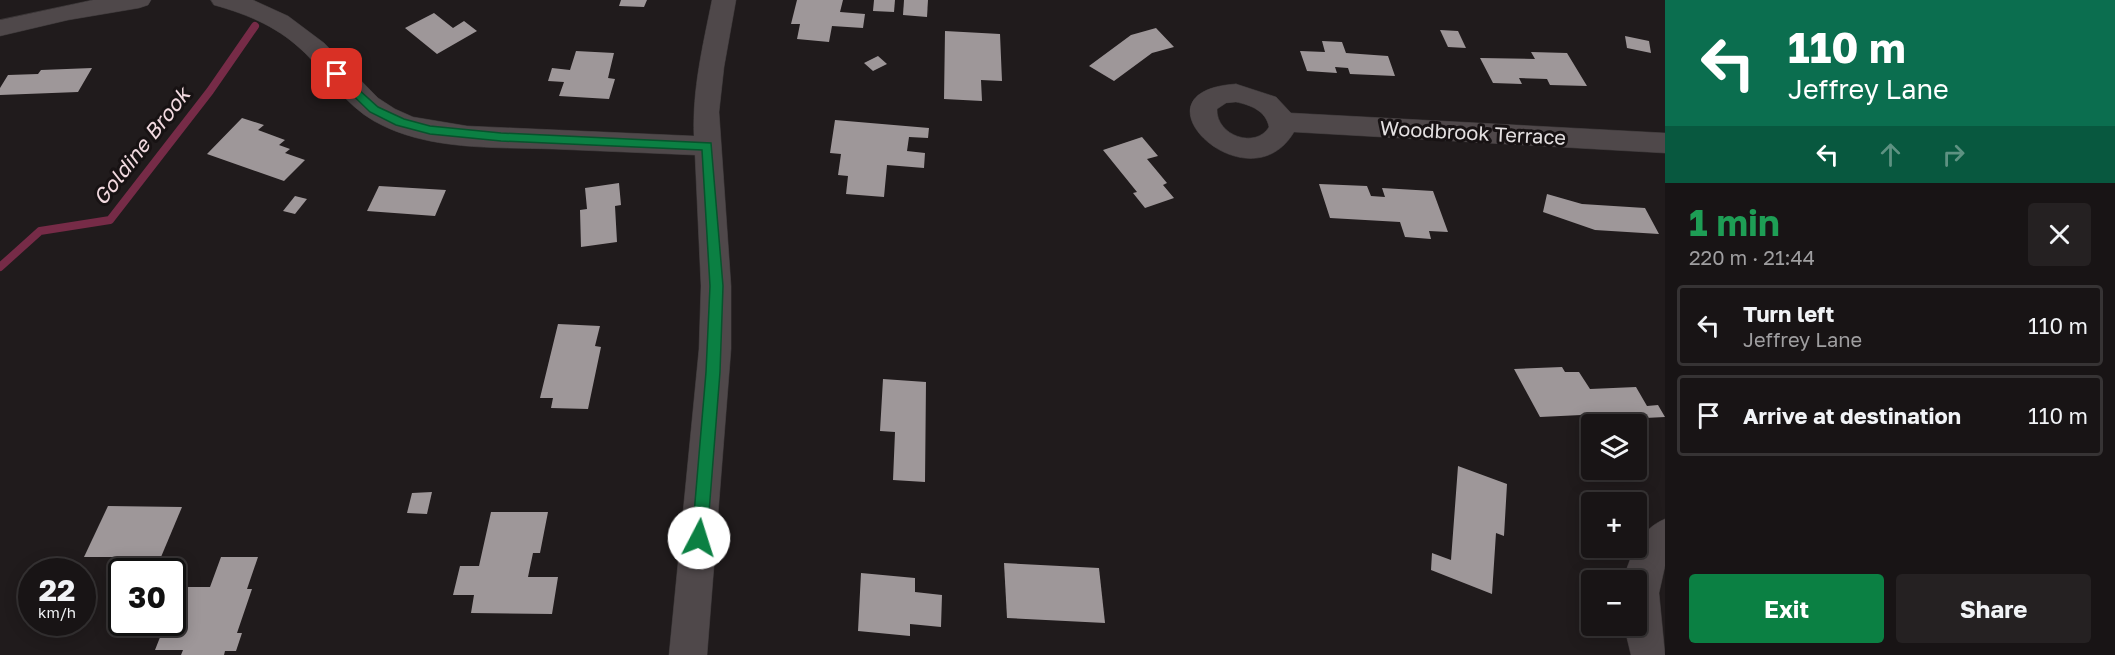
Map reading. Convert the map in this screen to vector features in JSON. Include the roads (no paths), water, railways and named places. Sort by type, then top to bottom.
[{"type":"street","points":[[0,28],[69,12],[139,0]]},
{"type":"street","points":[[223,0],[259,10],[292,28],[318,51],[364,102],[400,122],[430,130],[501,137],[707,146]]},
{"type":"street","points":[[688,655],[715,349],[716,286],[707,146],[708,89],[724,0]]},
{"type":"street","name":"Woodbrook Terrace","points":[[1282,122],[1665,143]]},
{"type":"street","points":[[1650,655],[1641,614],[1640,591],[1643,571],[1649,556],[1665,536]]},
{"type":"waterway","name":"Goldine Brook","points":[[0,267],[40,231],[110,220],[210,91],[255,26]]}]
